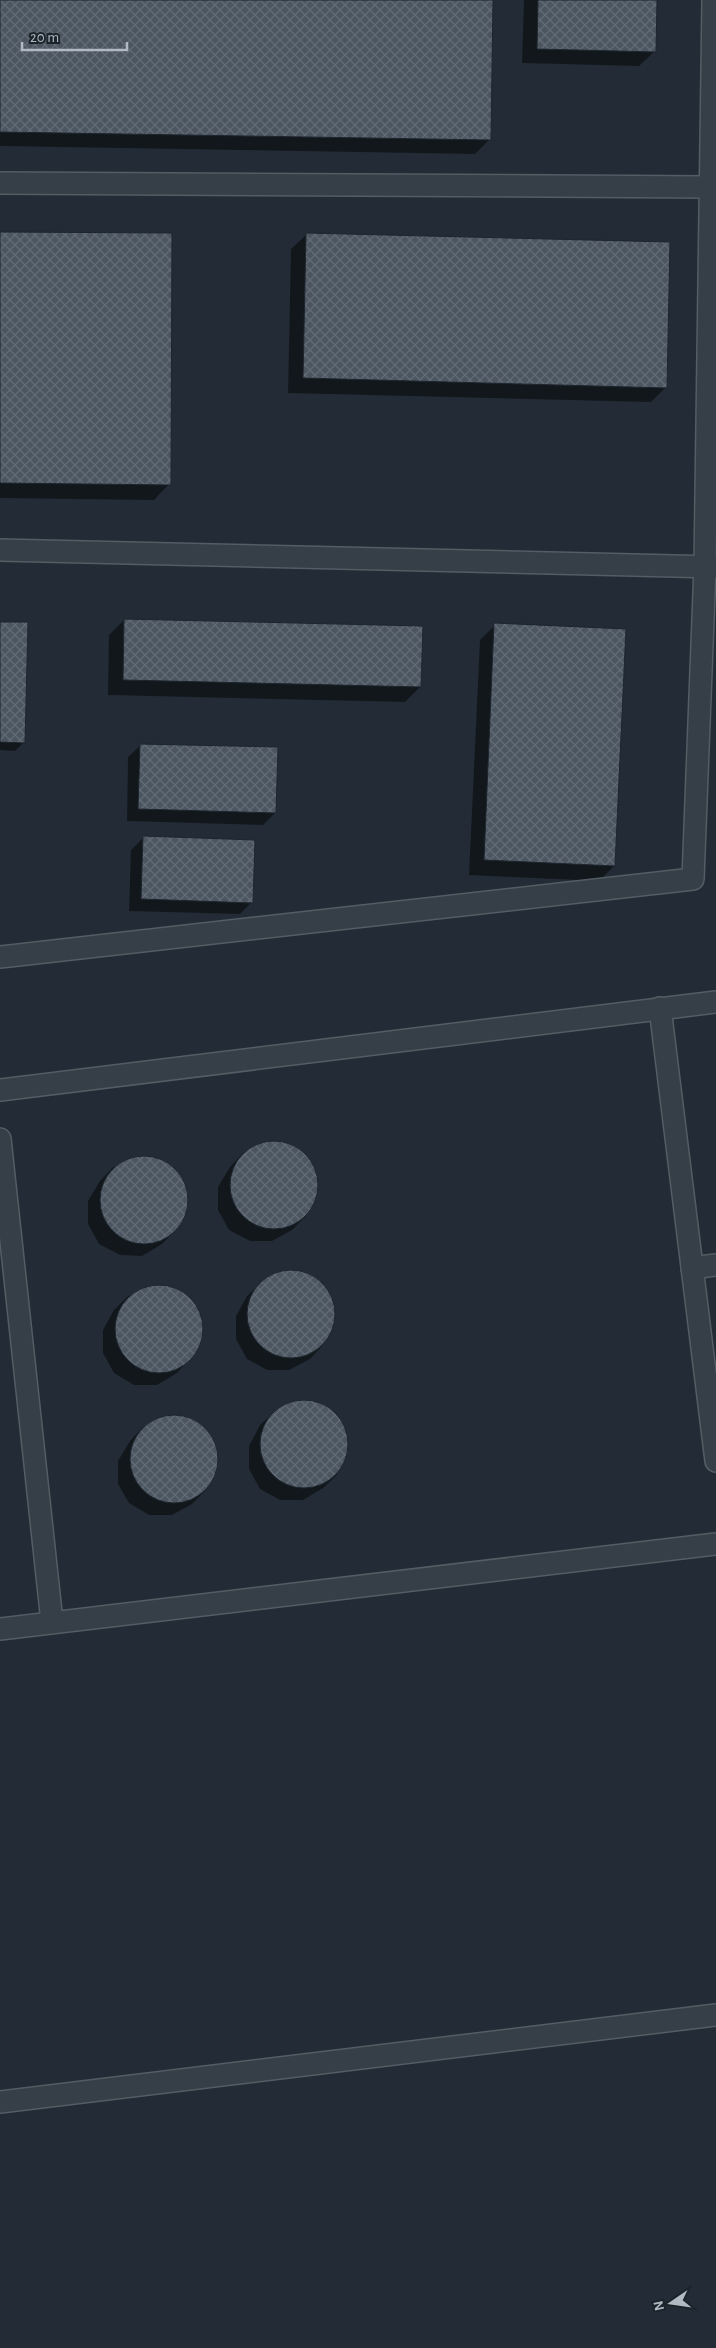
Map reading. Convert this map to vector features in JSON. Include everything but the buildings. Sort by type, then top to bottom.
[{"type":"lane","points":[[0,957],[693,879],[706,779],[709,656],[710,187],[713,0]]},
{"type":"lane","points":[[0,184],[710,187]]},
{"type":"lane","points":[[0,550],[710,567]]},
{"type":"lane","points":[[0,1090],[716,1002]]},
{"type":"lane","points":[[660,1008],[716,1461]]},
{"type":"lane","points":[[0,1139],[52,1622]]},
{"type":"lane","points":[[692,1268],[716,1265]]},
{"type":"lane","points":[[0,1629],[716,1544]]},
{"type":"lane","points":[[0,2102],[716,2015]]}]
